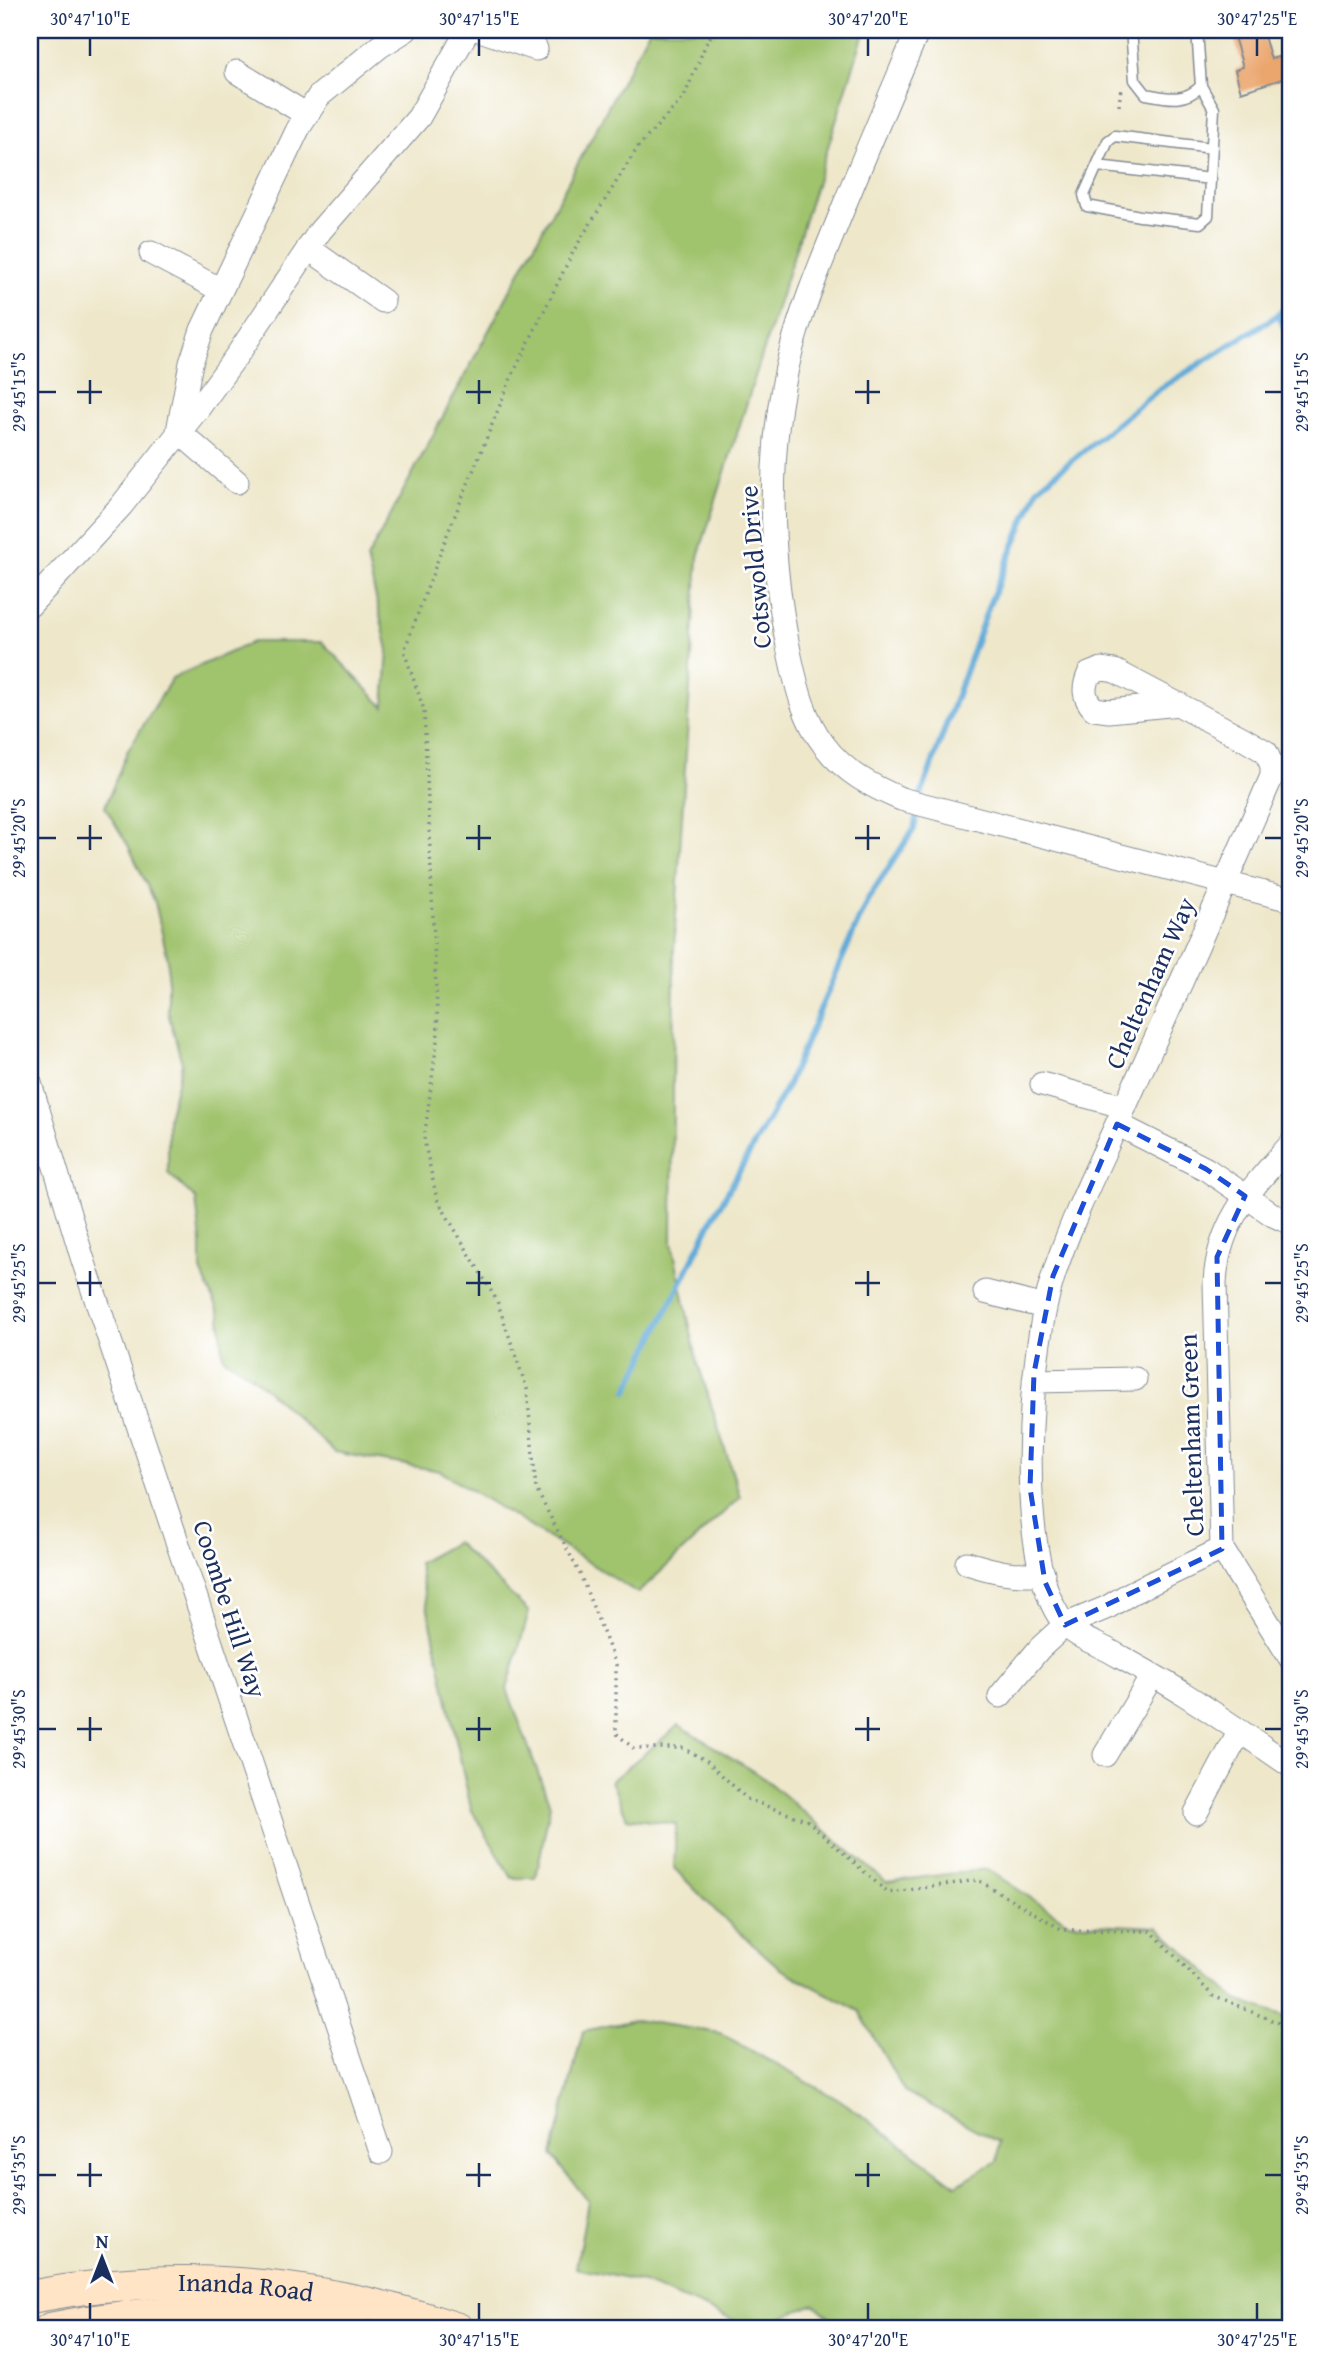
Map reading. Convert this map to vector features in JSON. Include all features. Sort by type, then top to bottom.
[{"type":"main road","name":"Inanda Road","points":[[30,2297],[74,2289],[132,2284],[205,2282],[272,2286],[348,2298],[458,2329]]},
{"type":"main road","name":"Inanda Road","points":[[50,2329],[154,2313],[206,2311],[284,2316],[355,2329]]},
{"type":"street","points":[[178,431],[195,349],[298,129],[319,96],[339,77],[406,30]]},
{"type":"street","points":[[30,605],[121,506],[231,364],[308,248],[419,117],[468,30]]},
{"type":"street","points":[[480,30],[536,49]]},
{"type":"street","name":"Cotswold Drive","points":[[918,30],[808,294],[791,352],[779,413],[774,474],[781,615],[803,708],[814,730],[837,760],[870,786],[901,799],[1291,900]]},
{"type":"street","points":[[237,72],[307,115]]},
{"type":"street","points":[[308,248],[383,301]]},
{"type":"street","points":[[151,253],[221,290]]},
{"type":"street","points":[[195,349],[212,362],[231,364]]},
{"type":"street","points":[[178,431],[237,482]]},
{"type":"street","name":"Cheltenham Way","points":[[1065,1625],[1056,1611],[1043,1573],[1035,1536],[1030,1488],[1034,1381],[1045,1307],[1053,1276],[1083,1200],[1272,776],[1272,766],[1266,752],[1179,704]]},
{"type":"street","name":"Coombe Hill Way","points":[[30,1083],[82,1257],[382,2152]]},
{"type":"street","name":"Cheltenham Way","points":[[1042,1084],[1121,1115]]},
{"type":"street","points":[[1121,1115],[1273,1215],[1291,1223]]},
{"type":"street","name":"Cheltenham Green","points":[[1291,1144],[1245,1196],[1227,1228],[1217,1257],[1217,1390],[1222,1549],[1291,1659]]},
{"type":"street","points":[[985,1292],[1045,1307]]},
{"type":"street","points":[[1034,1381],[1135,1379]]},
{"type":"street","points":[[1000,1696],[1040,1648],[1065,1625],[1108,1607],[1131,1592],[1222,1549]]},
{"type":"street","points":[[967,1563],[1009,1574],[1043,1573]]},
{"type":"street","points":[[1065,1625],[1152,1676],[1291,1766]]},
{"type":"street","points":[[1105,1755],[1152,1676]]},
{"type":"street","points":[[1196,1813],[1240,1731]]},
{"type":"lane","points":[[1131,30],[1135,80],[1146,94],[1180,99],[1193,94],[1201,86]]},
{"type":"lane","points":[[1197,30],[1201,86],[1214,108],[1211,179],[1208,216],[1200,223],[1087,206],[1084,195],[1108,141],[1115,136],[1212,148]]},
{"type":"lane","points":[[1097,166],[1211,179]]},
{"type":"path","points":[[714,30],[684,97],[638,147],[574,250],[511,378],[447,535],[404,651],[424,710],[438,1033],[424,1140],[437,1199],[497,1301],[527,1389],[536,1489],[580,1574],[617,1665],[616,1733],[633,1748],[682,1748],[708,1761],[747,1798],[808,1821],[888,1893],[978,1880],[1063,1930],[1151,1931],[1213,1996],[1291,2028]]},
{"type":"highlighted area","points":[[1117,1124],[1206,1169],[1245,1196],[1217,1257],[1222,1549],[1065,1625],[1045,1582],[1030,1488],[1034,1373],[1053,1276]]},
{"type":"green space","points":[[649,30],[865,30],[698,557],[674,948],[672,1243],[697,1360],[740,1497],[638,1593],[440,1471],[334,1452],[253,1377],[223,1357],[220,1314],[201,1271],[196,1199],[168,1173],[168,1118],[182,1063],[168,1012],[168,960],[155,902],[129,847],[105,807],[127,752],[172,678],[253,642],[322,642],[384,707],[388,650],[367,559]]},
{"type":"green space","points":[[456,1542],[529,1612],[507,1689],[550,1805],[536,1878],[512,1878],[471,1809],[418,1563]]},
{"type":"green space","points":[[679,1725],[761,1776],[886,1882],[987,1869],[1069,1923],[1158,1927],[1237,2000],[1291,2019],[1291,2329],[843,2329],[814,2304],[755,2329],[641,2282],[576,2268],[588,2201],[552,2155],[583,2031],[635,2020],[720,2033],[846,2104],[956,2185],[997,2161],[999,2142],[904,2091],[859,2011],[781,1969],[720,1915],[674,1868],[676,1824],[627,1818],[611,1781]]},
{"type":"building","points":[[1232,30],[1262,30],[1271,59],[1291,53],[1291,76],[1241,92],[1235,70],[1243,67]]},
{"type":"waterway","points":[[920,798],[989,605],[1038,488],[1158,390],[1278,315],[1291,301]]},
{"type":"waterway","points":[[1278,315],[1291,339]]},
{"type":"waterway","points":[[627,1391],[713,1218],[787,1086],[868,899],[914,829],[918,809]]}]
